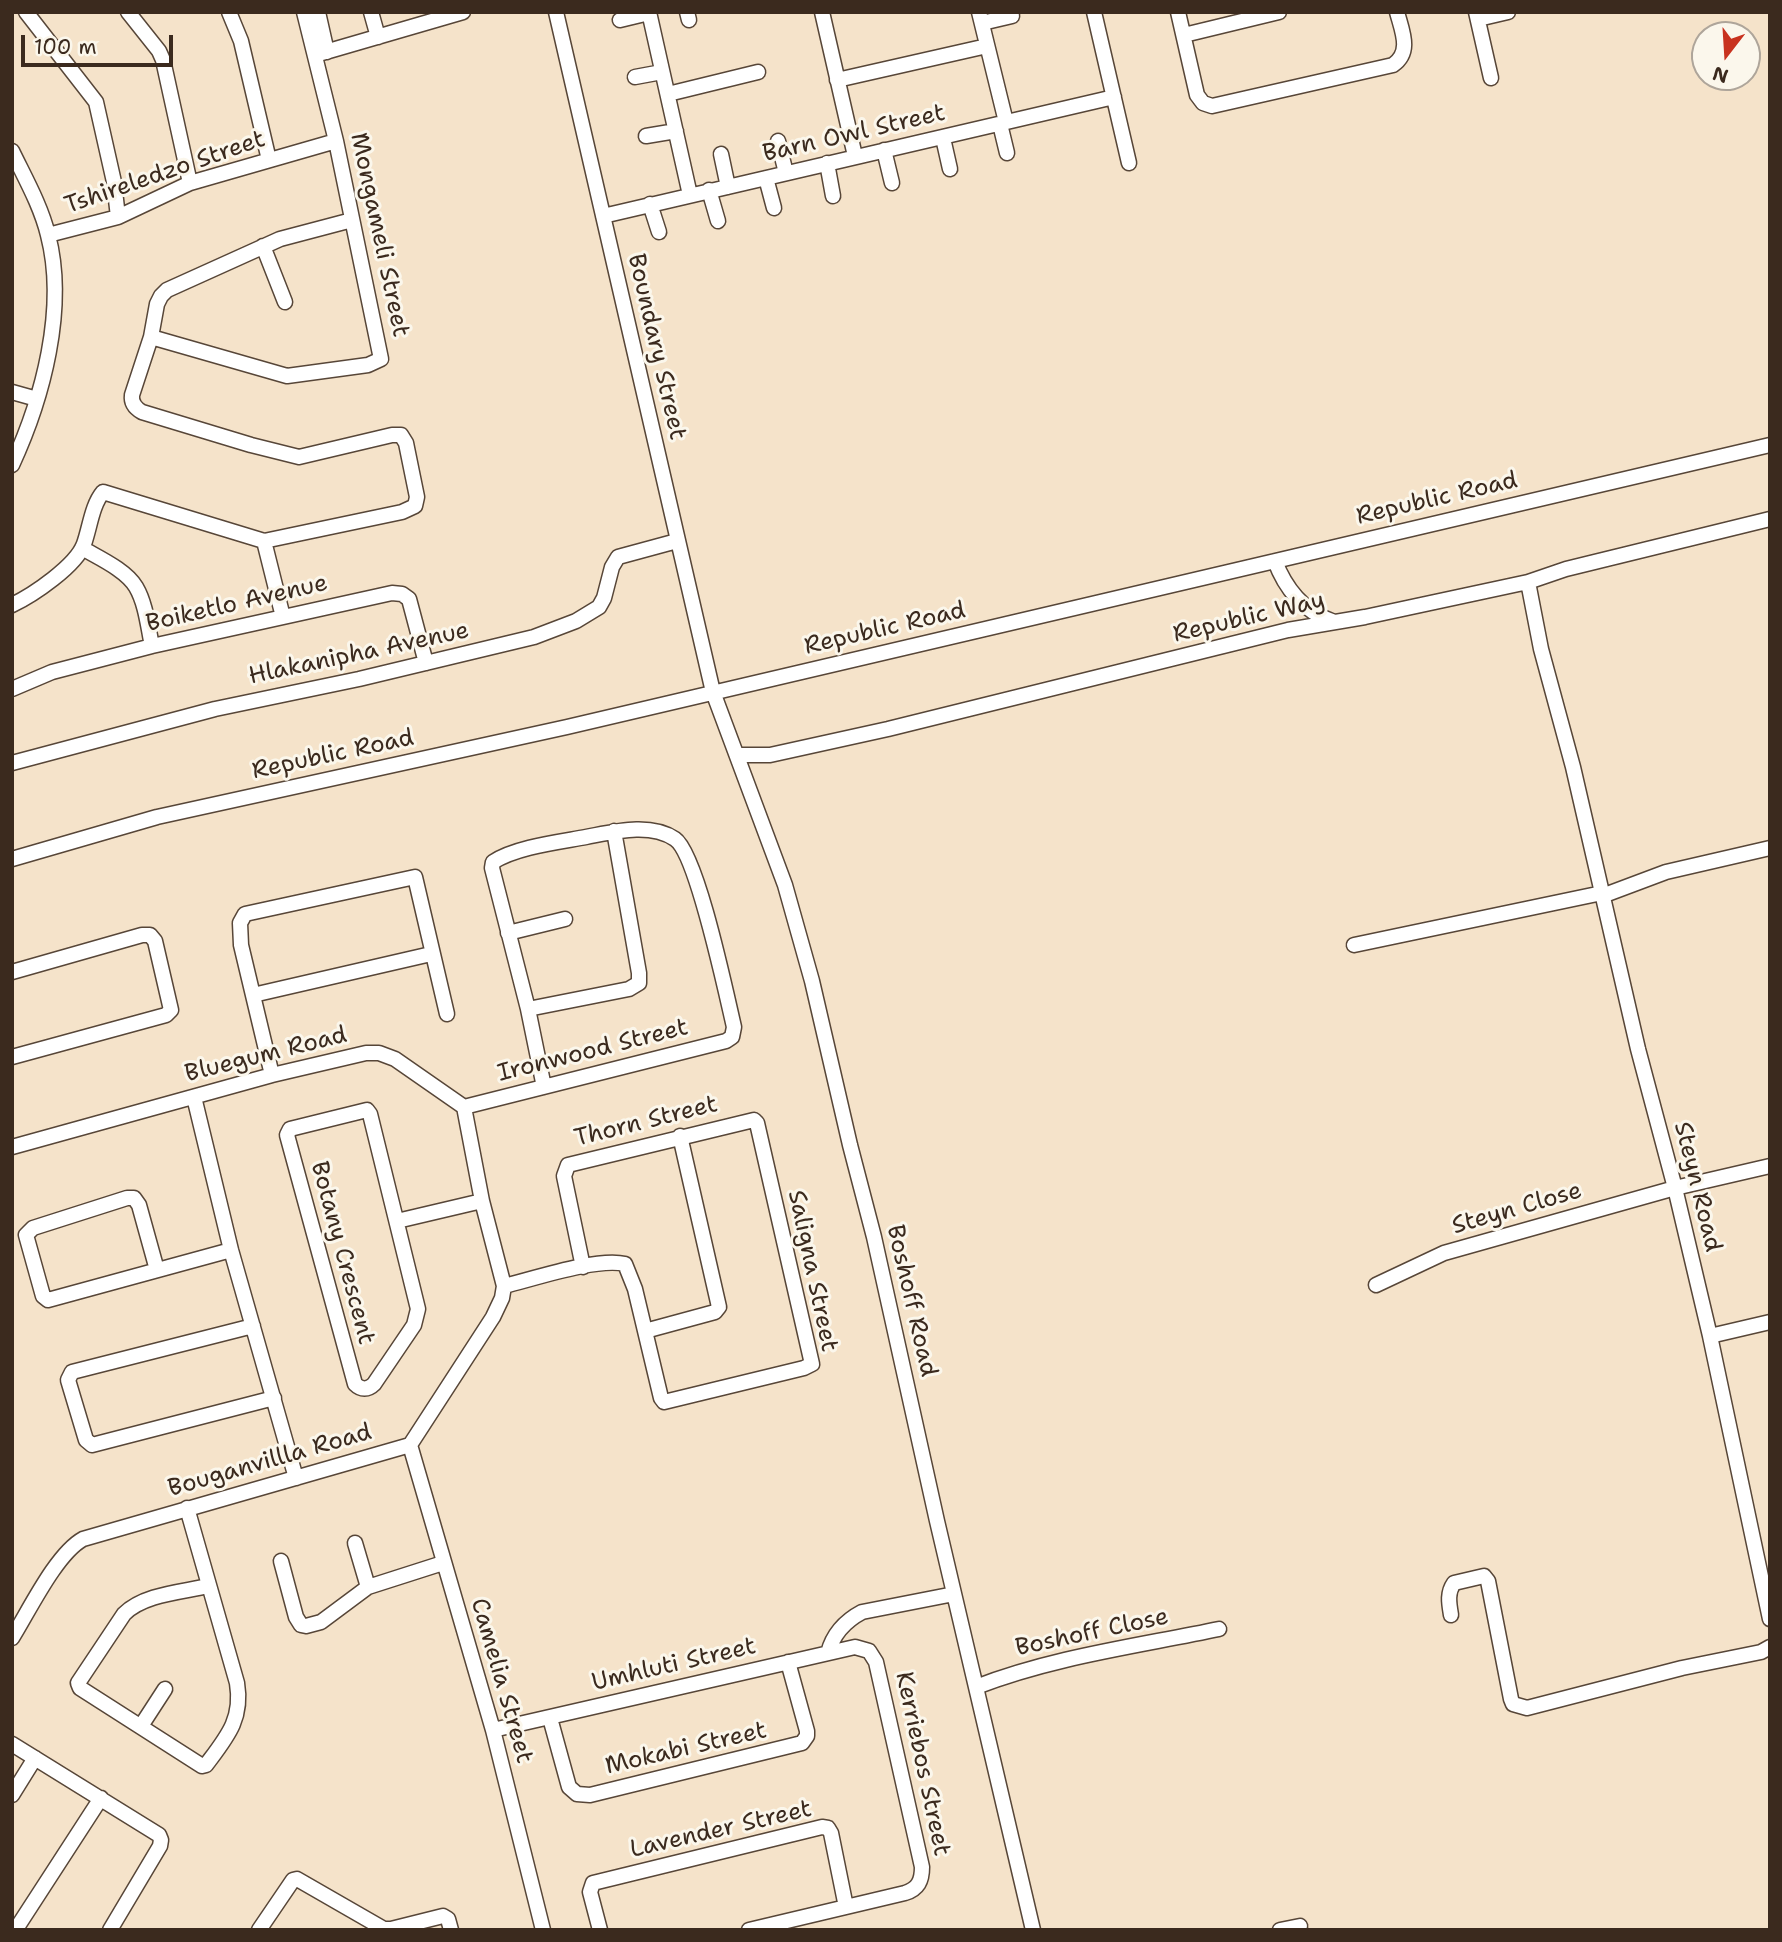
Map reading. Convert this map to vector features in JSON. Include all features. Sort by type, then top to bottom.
[{"type":"street","points":[[26,12],[96,103],[114,182],[118,217]]},
{"type":"street","points":[[128,12],[163,60],[190,183]]},
{"type":"street","points":[[229,12],[241,41],[269,160]]},
{"type":"street","name":"Mongameli Street","points":[[151,337],[287,376],[376,363],[381,359],[321,53],[304,12]]},
{"type":"street","points":[[318,12],[321,53],[378,37],[421,19],[463,12]]},
{"type":"street","points":[[371,12],[378,37]]},
{"type":"street","name":"Boundary Street","points":[[556,12],[713,692]]},
{"type":"street","points":[[822,12],[855,156]]},
{"type":"street","points":[[1094,12],[1129,163]]},
{"type":"street","points":[[1178,12],[1197,95],[1203,103],[1216,106],[1393,65],[1401,59],[1405,48],[1397,12]]},
{"type":"street","points":[[1184,35],[1279,12]]},
{"type":"street","points":[[1491,78],[1477,16],[1508,12]]},
{"type":"street","points":[[620,20],[649,13],[690,195]]},
{"type":"street","points":[[1007,153],[981,18],[1012,16]]},
{"type":"street","points":[[836,80],[987,46]]},
{"type":"street","points":[[635,77],[662,72]]},
{"type":"street","points":[[668,94],[758,72]]},
{"type":"street","name":"Barn Owl Street","points":[[603,216],[1114,97]]},
{"type":"street","points":[[646,136],[676,131]]},
{"type":"street","points":[[943,138],[950,169]]},
{"type":"street","name":"Tshireledzo Street","points":[[48,236],[118,217],[190,183],[337,141]]},
{"type":"street","points":[[778,141],[786,173]]},
{"type":"street","points":[[884,150],[892,183]]},
{"type":"street","points":[[12,151],[44,220],[48,236],[52,257],[54,323],[37,399],[12,465]]},
{"type":"street","points":[[721,154],[728,187]]},
{"type":"street","points":[[827,163],[833,196]]},
{"type":"street","points":[[766,178],[774,208]]},
{"type":"street","points":[[709,190],[718,221]]},
{"type":"street","points":[[650,204],[659,232]]},
{"type":"street","points":[[12,605],[57,574],[82,548],[100,494],[106,492],[264,541],[413,508],[417,497],[405,438],[399,435],[296,456],[142,412],[132,401],[151,337],[157,304],[167,290],[297,233],[352,220]]},
{"type":"street","points":[[263,246],[285,302]]},
{"type":"street","points":[[12,392],[37,399]]},
{"type":"street","name":"Republic Road","points":[[12,859],[158,817],[567,727],[1770,445]]},
{"type":"street","name":"Republic Way","points":[[737,755],[770,755],[832,742],[1287,630],[1390,612],[1528,582],[1566,569],[1770,519]]},
{"type":"street","points":[[264,541],[282,617]]},
{"type":"street","name":"Hlakanipha Avenue","points":[[12,763],[215,709],[514,643],[596,611],[602,603],[612,566],[618,557],[677,541]]},
{"type":"street","points":[[82,548],[136,586],[143,602],[152,646]]},
{"type":"street","points":[[1275,561],[1287,584],[1304,605],[1317,615],[1332,621]]},
{"type":"street","name":"Steyn Road","points":[[1528,582],[1533,616],[1573,767],[1638,1049],[1710,1336],[1770,1619]]},
{"type":"street","name":"Boiketlo Avenue","points":[[12,689],[52,672],[152,646],[386,594],[402,594],[411,603],[426,663]]},
{"type":"street","name":"Boshoff Road","points":[[713,692],[785,885],[806,956],[874,1237],[1033,1930]]},
{"type":"street","points":[[528,1009],[629,989],[638,984],[639,973],[614,831],[518,852],[493,864],[544,1087]]},
{"type":"street","name":"Ironwood Street","points":[[464,1107],[726,1041],[732,1037],[734,1027],[698,886],[686,851],[677,841],[658,832],[614,831]]},
{"type":"street","points":[[1354,945],[1602,895],[1650,876],[1770,848]]},
{"type":"street","points":[[272,1074],[241,945],[240,920],[246,914],[414,877],[447,1014]]},
{"type":"street","points":[[508,933],[565,919]]},
{"type":"street","points":[[12,972],[150,935],[155,941],[171,1010],[166,1015],[12,1057]]},
{"type":"street","points":[[253,995],[431,954]]},
{"type":"street","name":"Bluegum Road","points":[[12,1147],[272,1074],[379,1053],[395,1059],[464,1107]]},
{"type":"street","points":[[194,1097],[231,1250],[296,1478]]},
{"type":"street","points":[[464,1107],[482,1200],[504,1286],[583,1267],[613,1262],[627,1265],[645,1331],[715,1312],[719,1307],[680,1136]]},
{"type":"street","name":"Botany Crescent","points":[[362,1111],[369,1112],[397,1221],[418,1303],[418,1314],[414,1325],[374,1384],[363,1389],[355,1384],[287,1132],[362,1111]]},
{"type":"street","name":"Thorn Street","points":[[583,1267],[564,1176],[566,1166],[680,1136],[756,1121]]},
{"type":"street","name":"Saligna Street","points":[[645,1331],[663,1402],[804,1368],[811,1364],[756,1121]]},
{"type":"street","name":"Steyn Close","points":[[1376,1285],[1444,1253],[1675,1188],[1770,1166]]},
{"type":"street","points":[[157,1270],[135,1199],[127,1198],[28,1230],[26,1239],[46,1300],[157,1270],[231,1250]]},
{"type":"street","points":[[397,1221],[482,1200]]},
{"type":"street","name":"Bouganvillla Road","points":[[12,1638],[60,1560],[72,1546],[91,1536],[411,1445],[493,1317],[504,1286]]},
{"type":"street","points":[[1710,1336],[1770,1322]]},
{"type":"street","points":[[253,1326],[72,1372],[68,1380],[86,1440],[92,1445],[274,1398]]},
{"type":"street","name":"Camelia Street","points":[[411,1445],[493,1730],[543,1930]]},
{"type":"street","points":[[187,1508],[237,1683],[239,1701],[234,1722],[205,1765],[200,1765],[78,1685],[106,1640],[131,1608],[208,1586]]},
{"type":"street","points":[[355,1543],[368,1587]]},
{"type":"street","points":[[281,1561],[296,1617],[301,1625],[306,1626],[328,1618],[368,1587],[443,1563]]},
{"type":"street","points":[[1451,1615],[1448,1597],[1454,1583],[1483,1576],[1488,1581],[1511,1699],[1513,1704],[1527,1708],[1682,1668],[1761,1652],[1770,1647]]},
{"type":"street","points":[[828,1653],[839,1630],[862,1612],[954,1594]]},
{"type":"street","name":"Boshoff Close","points":[[976,1687],[1050,1663],[1219,1629]]},
{"type":"street","name":"Umhluti Street","points":[[493,1730],[855,1647],[866,1648]]},
{"type":"street","name":"Kerriebos Street","points":[[750,1930],[912,1891],[922,1876],[876,1662],[866,1648]]},
{"type":"street","name":"Mokabi Street","points":[[550,1718],[569,1787],[577,1794],[590,1795],[802,1744],[807,1731],[788,1662]]},
{"type":"street","points":[[141,1726],[165,1689]]},
{"type":"street","points":[[12,1744],[159,1835],[160,1846],[110,1930]]},
{"type":"street","points":[[12,1795],[34,1758]]},
{"type":"street","points":[[18,1926],[101,1798]]},
{"type":"street","name":"Lavender Street","points":[[600,1930],[590,1892],[593,1883],[822,1827],[828,1828],[831,1833],[846,1907]]},
{"type":"street","points":[[259,1930],[293,1880],[300,1880],[384,1928],[391,1929],[443,1916],[448,1919],[452,1930]]},
{"type":"street","points":[[1280,1930],[1300,1926]]}]
